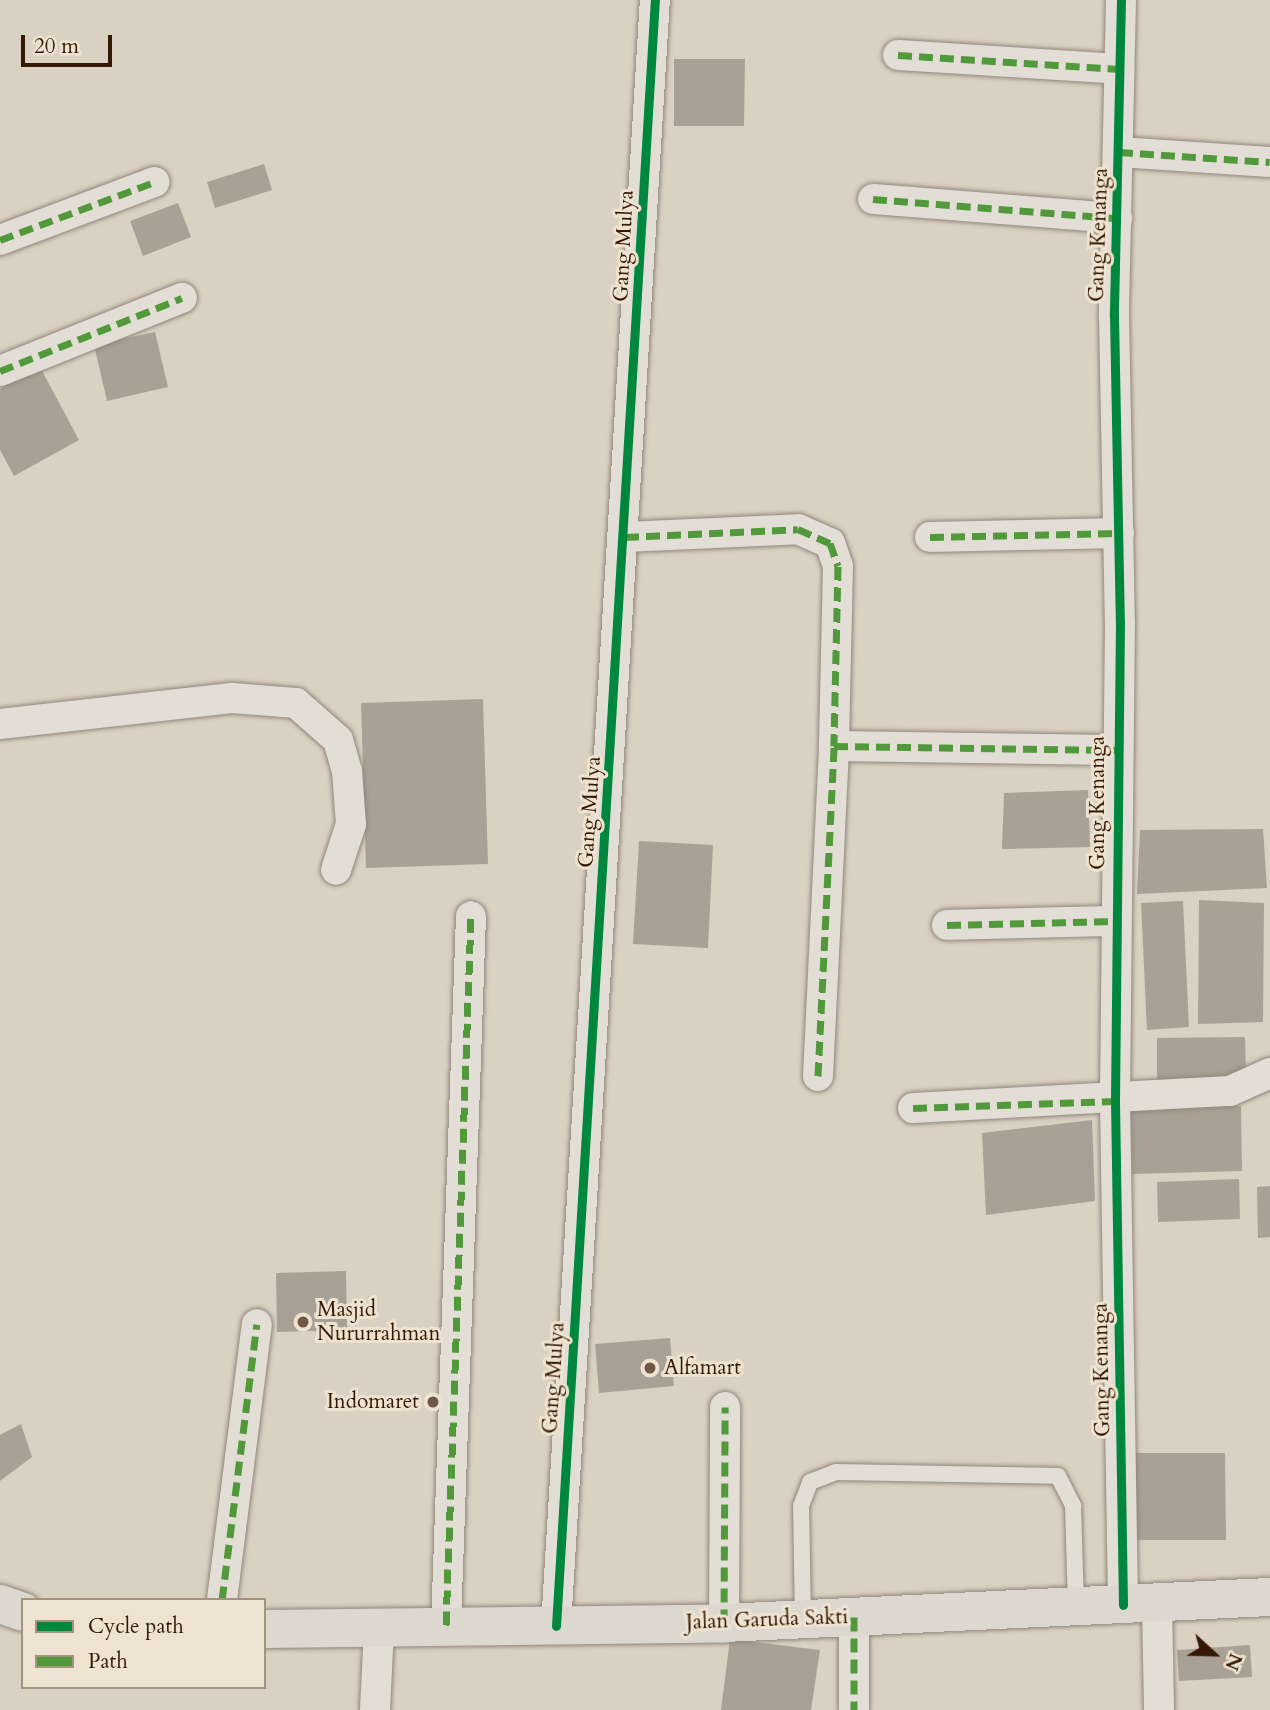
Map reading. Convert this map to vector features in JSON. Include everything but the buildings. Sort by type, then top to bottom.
[{"type":"highway","name":"Jalan Garuda Sakti","points":[[266,1629],[724,1623],[1270,1597]]},
{"type":"highway","points":[[0,1604],[21,1611]]},
{"type":"street","name":"Gang Mulya","points":[[556,1626],[625,537],[655,0]]},
{"type":"street","name":"Gang Kenanga","points":[[1121,0],[1117,218],[1119,533],[1115,750],[1115,1101],[1140,1605],[1159,1710]]},
{"type":"street","points":[[898,55],[1120,69]]},
{"type":"street","points":[[1119,152],[1270,162]]},
{"type":"street","points":[[0,240],[154,182]]},
{"type":"street","points":[[873,199],[1117,218]]},
{"type":"street","points":[[0,371],[182,298]]},
{"type":"street","points":[[625,537],[798,529],[830,543],[838,566],[834,746],[818,1076]]},
{"type":"street","points":[[930,537],[1119,533]]},
{"type":"street","points":[[0,724],[232,698],[296,703],[338,740],[347,771],[351,824],[335,870]]},
{"type":"street","points":[[834,746],[1115,750]]},
{"type":"street","points":[[446,1625],[471,916]]},
{"type":"street","points":[[947,925],[1115,921]]},
{"type":"street","points":[[913,1108],[1115,1101],[1230,1091],[1270,1073]]},
{"type":"street","points":[[222,1598],[257,1324]]},
{"type":"street","points":[[724,1623],[725,1407]]},
{"type":"street","points":[[853,1617],[854,1710]]},
{"type":"street","points":[[375,1710],[379,1627]]},
{"type":"lane","points":[[803,1619],[800,1506],[810,1482],[836,1472],[1058,1476],[1073,1506],[1076,1607]]},
{"type":"marked path","points":[[898,55],[1120,69]]},
{"type":"marked path","points":[[1119,152],[1270,162]]},
{"type":"marked path","points":[[0,240],[154,182]]},
{"type":"marked path","points":[[873,199],[1117,218]]},
{"type":"marked path","points":[[0,371],[182,298]]},
{"type":"marked path","points":[[625,537],[798,529],[830,543],[838,566],[834,746]]},
{"type":"marked path","points":[[930,537],[1119,533]]},
{"type":"marked path","points":[[818,1076],[834,746],[1115,750]]},
{"type":"marked path","points":[[446,1625],[471,916]]},
{"type":"marked path","points":[[947,925],[1115,921]]},
{"type":"marked path","points":[[913,1108],[1115,1101]]},
{"type":"marked path","points":[[222,1598],[257,1324]]},
{"type":"marked path","points":[[724,1623],[725,1407]]},
{"type":"marked path","points":[[854,1617],[854,1710]]},
{"type":"cycle path","points":[[556,1626],[655,0]]},
{"type":"cycle path","points":[[1121,0],[1114,316],[1120,622],[1115,1101],[1123,1605]]},
{"type":"place","name":"Masjid Nururrahman","points":[[303,1322]]},
{"type":"place","name":"Alfamart","points":[[650,1368]]},
{"type":"place","name":"Indomaret","points":[[433,1402]]}]
